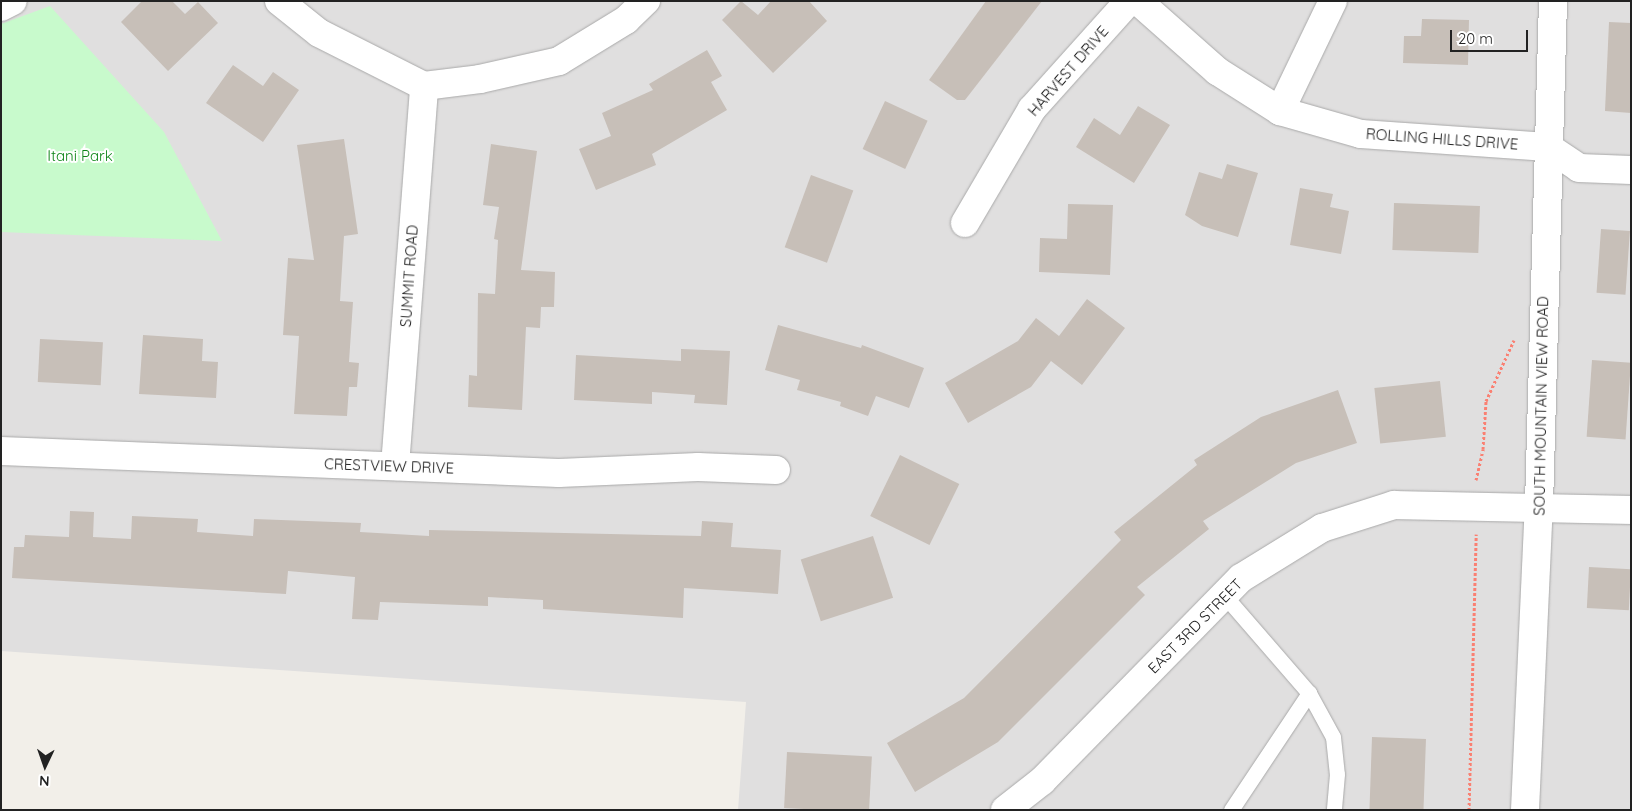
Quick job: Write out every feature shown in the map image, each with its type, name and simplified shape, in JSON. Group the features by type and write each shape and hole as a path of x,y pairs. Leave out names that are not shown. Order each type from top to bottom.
{"street":[{"path":"1,7 13,1"},
{"path":"279,1 319,33 385,70 424,86 480,79 559,61 626,20 646,1"},
{"name":"HARVEST DRIVE","path":"965,223 1032,109 1129,1"},
{"name":"ROLLING HILLS DRIVE","path":"1138,1 1217,70 1280,111 1361,134 1548,147"},
{"path":"1280,111 1333,1"},
{"name":"SOUTH MOUNTAIN VIEW ROAD","path":"1525,810 1539,505 1553,1"},
{"name":"SUMMIT ROAD","path":"395,466 424,86"},
{"path":"1548,147 1579,168 1631,170"},
{"name":"CRESTVIEW DRIVE","path":"1,451 559,473 698,467 776,470"},
{"name":"EAST 3RD STREET","path":"1005,810 1042,781 1241,578 1322,528 1394,505 1539,505 1631,510"}],"lane":[{"path":"1224,595 1309,693 1333,737 1337,774 1334,810"},
{"path":"1231,810 1309,693"}],"path":[{"path":"1469,810 1475,504 1486,401 1514,340"}],"shaded area":[{"path":"1,1 1631,1 1631,810 738,810 746,702 1,651"}],"green space":[{"name":"Itani Park","path":"50,6 164,132 222,241 1,232 1,24"}],"building":[{"path":"142,1 172,1 185,14 198,2 218,23 168,71 121,22"},
{"path":"741,1 758,15 771,1 809,1 827,21 773,73 722,20"},
{"path":"986,1 1042,1 965,100 957,100 929,80"},
{"path":"1422,19 1469,20 1468,65 1403,63 1404,36 1421,36"},
{"path":"1609,22 1631,23 1631,113 1605,111"},
{"path":"707,50 722,76 711,82 727,110 652,154 656,165 596,190 579,149 611,136 602,113 653,90 649,84"},
{"path":"233,65 263,86 273,72 299,90 263,142 206,103"},
{"path":"885,101 928,121 905,169 863,149"},
{"path":"1138,106 1170,125 1134,183 1076,147 1094,118 1120,135"},
{"path":"344,139 358,234 344,236 340,301 353,302 349,362 359,363 357,387 349,387 347,416 294,414 299,336 283,335 288,258 314,260 297,145"},
{"path":"491,144 537,151 521,270 555,272 554,307 541,307 540,328 526,327 522,410 468,407 469,375 477,376 478,293 495,294 498,240 494,239 499,207 483,205"},
{"path":"1227,164 1258,173 1238,237 1202,226 1185,215 1199,172 1222,179"},
{"path":"811,175 853,190 827,263 785,247"},
{"path":"1300,188 1333,194 1330,207 1349,211 1341,254 1290,245"},
{"path":"1394,203 1480,206 1478,253 1392,250"},
{"path":"1068,204 1113,205 1110,275 1039,272 1040,238 1067,239"},
{"path":"1601,229 1630,231 1625,295 1597,293"},
{"path":"1087,299 1125,328 1082,385 1051,361 1031,387 968,423 945,383 1018,341 1036,318 1059,336"},
{"path":"778,325 861,348 862,345 924,368 909,408 876,396 868,416 840,406 841,402 797,390 800,380 765,370"},
{"path":"143,335 203,339 202,361 218,362 216,398 139,394"},
{"path":"40,339 103,342 101,385 38,382"},
{"path":"681,349 730,351 727,405 694,403 695,395 652,392 652,404 574,400 576,355 681,361"},
{"path":"1592,360 1631,363 1626,440 1587,437"},
{"path":"1440,381 1446,437 1380,444 1374,388"},
{"path":"1338,390 1357,443 1296,463 1203,521 1209,529 1137,587 1145,595 998,742 915,792 887,743 964,698 1121,540 1114,532 1197,465 1194,460 1261,417"},
{"path":"900,455 959,484 930,545 870,516"},
{"path":"70,511 94,512 93,537 131,539 132,516 198,519 197,532 253,536 254,519 361,523 360,532 429,536 429,530 701,536 702,521 733,523 731,547 781,550 778,594 684,588 683,618 543,609 543,600 488,597 488,606 380,602 378,620 352,619 355,577 288,571 286,594 12,578 14,547 24,547 25,535 69,537"},
{"path":"873,536 893,598 821,621 801,559"},
{"path":"1589,567 1631,569 1629,610 1587,608"},
{"path":"1372,737 1426,739 1423,810 1369,810"},
{"path":"787,752 872,756 869,810 784,808"}]}
